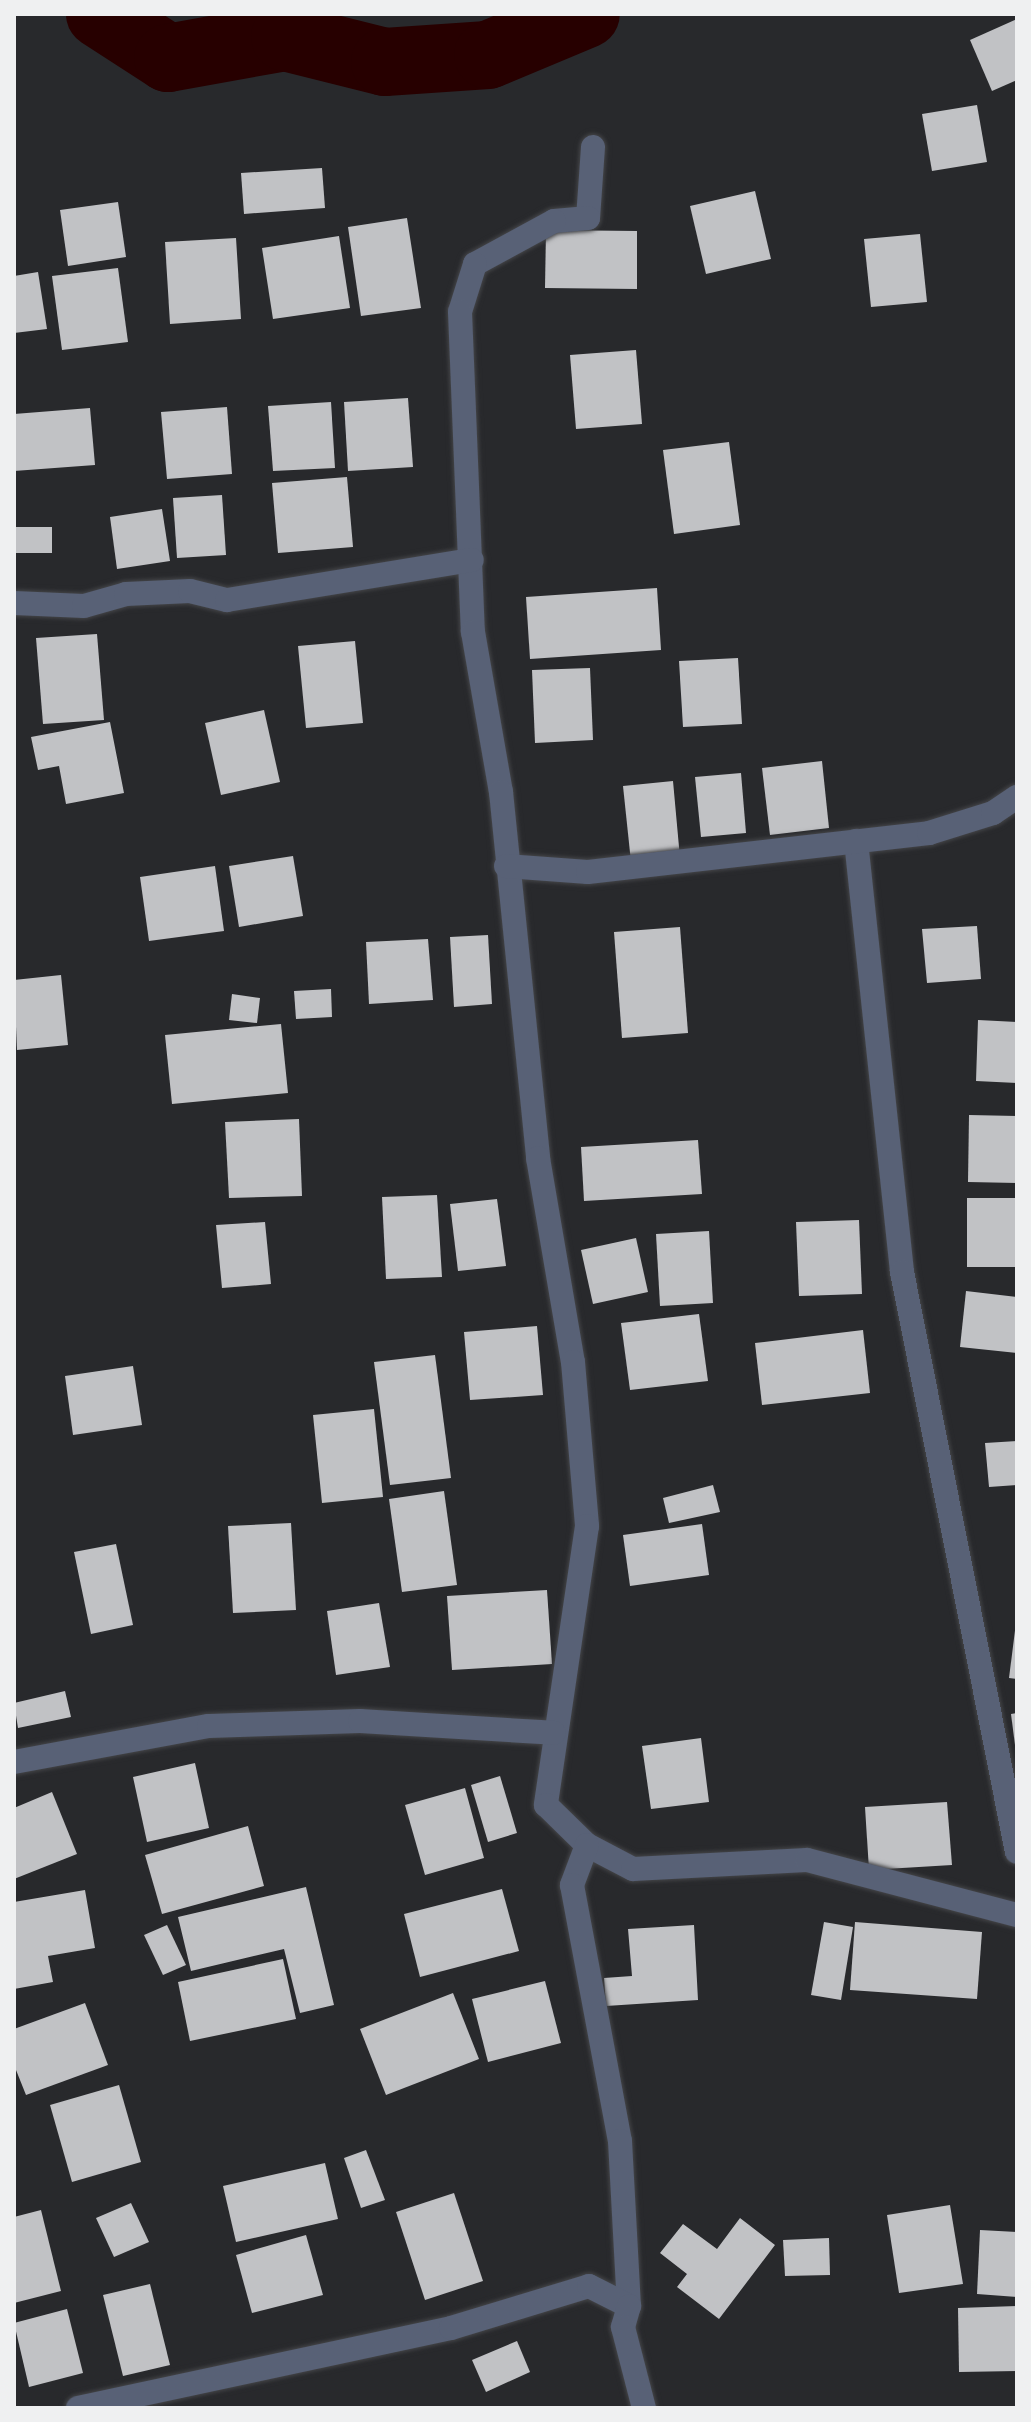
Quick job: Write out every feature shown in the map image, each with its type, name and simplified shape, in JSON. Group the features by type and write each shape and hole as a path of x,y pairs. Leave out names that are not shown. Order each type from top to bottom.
{"street":[{"path":"593,147 588,218 554,221 475,264 460,312 473,632 506,866 538,1158 573,1362 587,1526 554,1733 546,1805 587,1845 633,1869 807,1860 1017,1915"},
{"path":"14,603 84,606 126,594 190,591 227,600 472,560"},
{"path":"506,866 588,872 929,833 993,813 1017,797"},
{"path":"856,841 902,1272 1017,1852"},
{"path":"14,1762 209,1726 360,1721 554,1733"},
{"path":"587,1845 572,1885 620,2141 629,2306 623,2327 644,2408"},
{"path":"78,2408 451,2328 589,2286 629,2306"}],"building":[{"path":"1017,19 1017,80 992,91 970,40"},
{"path":"977,105 987,162 932,171 922,114"},
{"path":"322,168 325,208 244,214 241,173"},
{"path":"755,191 771,259 706,274 690,206"},
{"path":"118,202 126,257 68,266 60,210"},
{"path":"407,218 421,308 361,316 348,227"},
{"path":"546,230 637,231 637,289 545,288"},
{"path":"920,234 927,302 871,307 864,239"},
{"path":"339,236 350,308 273,319 262,248"},
{"path":"236,238 241,319 170,324 165,242"},
{"path":"118,268 128,342 62,350 52,276"},
{"path":"38,272 47,329 14,333 14,276"},
{"path":"636,350 642,424 576,429 570,355"},
{"path":"408,398 413,467 348,471 344,402"},
{"path":"331,402 335,468 273,471 268,406"},
{"path":"227,407 232,474 167,479 161,412"},
{"path":"90,408 95,465 14,471 14,414"},
{"path":"729,442 740,525 674,534 663,450"},
{"path":"347,477 353,547 278,553 272,483"},
{"path":"222,495 226,555 177,558 173,498"},
{"path":"162,509 170,561 117,569 110,517"},
{"path":"14,527 52,527 52,553 14,553"},
{"path":"657,588 661,650 530,659 526,597"},
{"path":"97,634 104,720 43,724 36,638"},
{"path":"355,641 363,723 306,728 298,646"},
{"path":"738,658 742,724 683,727 679,661"},
{"path":"590,668 593,740 535,743 532,670"},
{"path":"264,710 280,782 221,795 205,723"},
{"path":"110,722 124,793 66,804 59,766 38,770 31,737"},
{"path":"822,761 829,828 770,835 762,768"},
{"path":"741,773 746,833 701,837 695,777"},
{"path":"673,781 680,858 631,862 623,786"},
{"path":"293,856 303,916 239,927 229,866"},
{"path":"215,866 224,931 149,941 140,877"},
{"path":"977,926 981,979 927,983 922,929"},
{"path":"680,927 688,1033 622,1038 614,932"},
{"path":"488,935 492,1004 454,1007 450,937"},
{"path":"428,939 433,1000 369,1004 366,942"},
{"path":"61,975 68,1045 17,1050 14,980"},
{"path":"331,989 332,1017 296,1019 294,991"},
{"path":"232,994 260,998 257,1023 229,1020"},
{"path":"978,1020 1017,1022 1017,1083 976,1081"},
{"path":"281,1024 288,1093 172,1104 165,1035"},
{"path":"969,1115 1017,1116 1017,1183 968,1182"},
{"path":"299,1119 302,1196 229,1198 225,1122"},
{"path":"698,1140 702,1194 584,1201 581,1147"},
{"path":"437,1195 442,1277 386,1279 382,1197"},
{"path":"967,1198 1017,1198 1017,1267 967,1267"},
{"path":"497,1199 506,1266 458,1271 450,1204"},
{"path":"859,1220 862,1294 799,1296 796,1222"},
{"path":"265,1222 271,1284 222,1288 216,1225"},
{"path":"709,1231 713,1303 660,1306 656,1234"},
{"path":"636,1238 648,1292 593,1304 581,1250"},
{"path":"966,1291 1017,1297 1017,1353 960,1347"},
{"path":"699,1314 708,1381 630,1390 621,1323"},
{"path":"537,1326 543,1395 470,1400 464,1332"},
{"path":"863,1330 870,1393 762,1405 755,1343"},
{"path":"435,1355 451,1478 390,1485 374,1362"},
{"path":"133,1366 142,1425 73,1435 65,1376"},
{"path":"374,1409 383,1497 322,1503 313,1415"},
{"path":"1017,1441 1017,1485 989,1487 985,1443"},
{"path":"713,1485 720,1512 669,1523 663,1498"},
{"path":"444,1491 457,1585 402,1592 389,1499"},
{"path":"291,1523 296,1610 233,1613 228,1526"},
{"path":"702,1524 709,1575 630,1586 623,1535"},
{"path":"116,1544 133,1625 91,1634 74,1552"},
{"path":"547,1590 552,1664 452,1670 447,1596"},
{"path":"379,1603 390,1667 336,1675 327,1611"},
{"path":"1017,1615 1017,1679 1009,1678"},
{"path":"65,1691 71,1717 18,1728 14,1703"},
{"path":"1017,1713 1017,1745 1015,1745 1011,1714"},
{"path":"701,1738 709,1802 651,1809 642,1746"},
{"path":"195,1763 209,1828 147,1842 133,1777"},
{"path":"500,1776 517,1833 488,1842 471,1785"},
{"path":"465,1788 484,1858 425,1875 405,1805"},
{"path":"52,1792 77,1854 14,1879 14,1808"},
{"path":"947,1802 952,1865 869,1870 865,1807"},
{"path":"248,1826 264,1886 162,1914 145,1855"},
{"path":"306,1887 334,2005 300,2013 284,1949 191,1971 178,1917"},
{"path":"502,1889 519,1951 420,1977 404,1914"},
{"path":"85,1890 95,1948 48,1956 53,1982 14,1989 14,1902"},
{"path":"824,1922 853,1927 841,2000 811,1995"},
{"path":"855,1922 982,1932 977,1999 850,1990"},
{"path":"167,1925 186,1965 163,1975 144,1935"},
{"path":"694,1925 698,2000 606,2006 604,1978 632,1976 628,1929"},
{"path":"283,1959 296,2019 190,2041 178,1982"},
{"path":"545,1981 561,2043 488,2062 472,1999"},
{"path":"453,1993 479,2059 386,2095 360,2029"},
{"path":"85,2003 108,2065 26,2095 14,2065 14,2029"},
{"path":"119,2085 141,2162 72,2182 50,2105"},
{"path":"366,2150 385,2200 361,2208 344,2158"},
{"path":"325,2163 338,2219 236,2242 223,2186"},
{"path":"454,2193 483,2281 425,2300 396,2212"},
{"path":"131,2203 149,2242 114,2257 96,2218"},
{"path":"950,2205 963,2284 899,2293 887,2215"},
{"path":"41,2210 61,2291 14,2303 14,2217"},
{"path":"740,2218 775,2245 719,2319 677,2287 687,2274 660,2253 683,2224 717,2249"},
{"path":"980,2230 1017,2232 1017,2297 977,2294"},
{"path":"306,2235 323,2295 252,2313 236,2255"},
{"path":"829,2238 830,2275 785,2276 783,2240"},
{"path":"150,2284 170,2365 123,2376 103,2295"},
{"path":"1017,2306 1017,2371 959,2372 958,2308"},
{"path":"67,2309 83,2373 29,2387 14,2323"},
{"path":"517,2341 530,2372 486,2392 472,2360"}],"waterway":[{"path":"100,14 168,58 285,37 385,62 488,55 586,14"}]}
